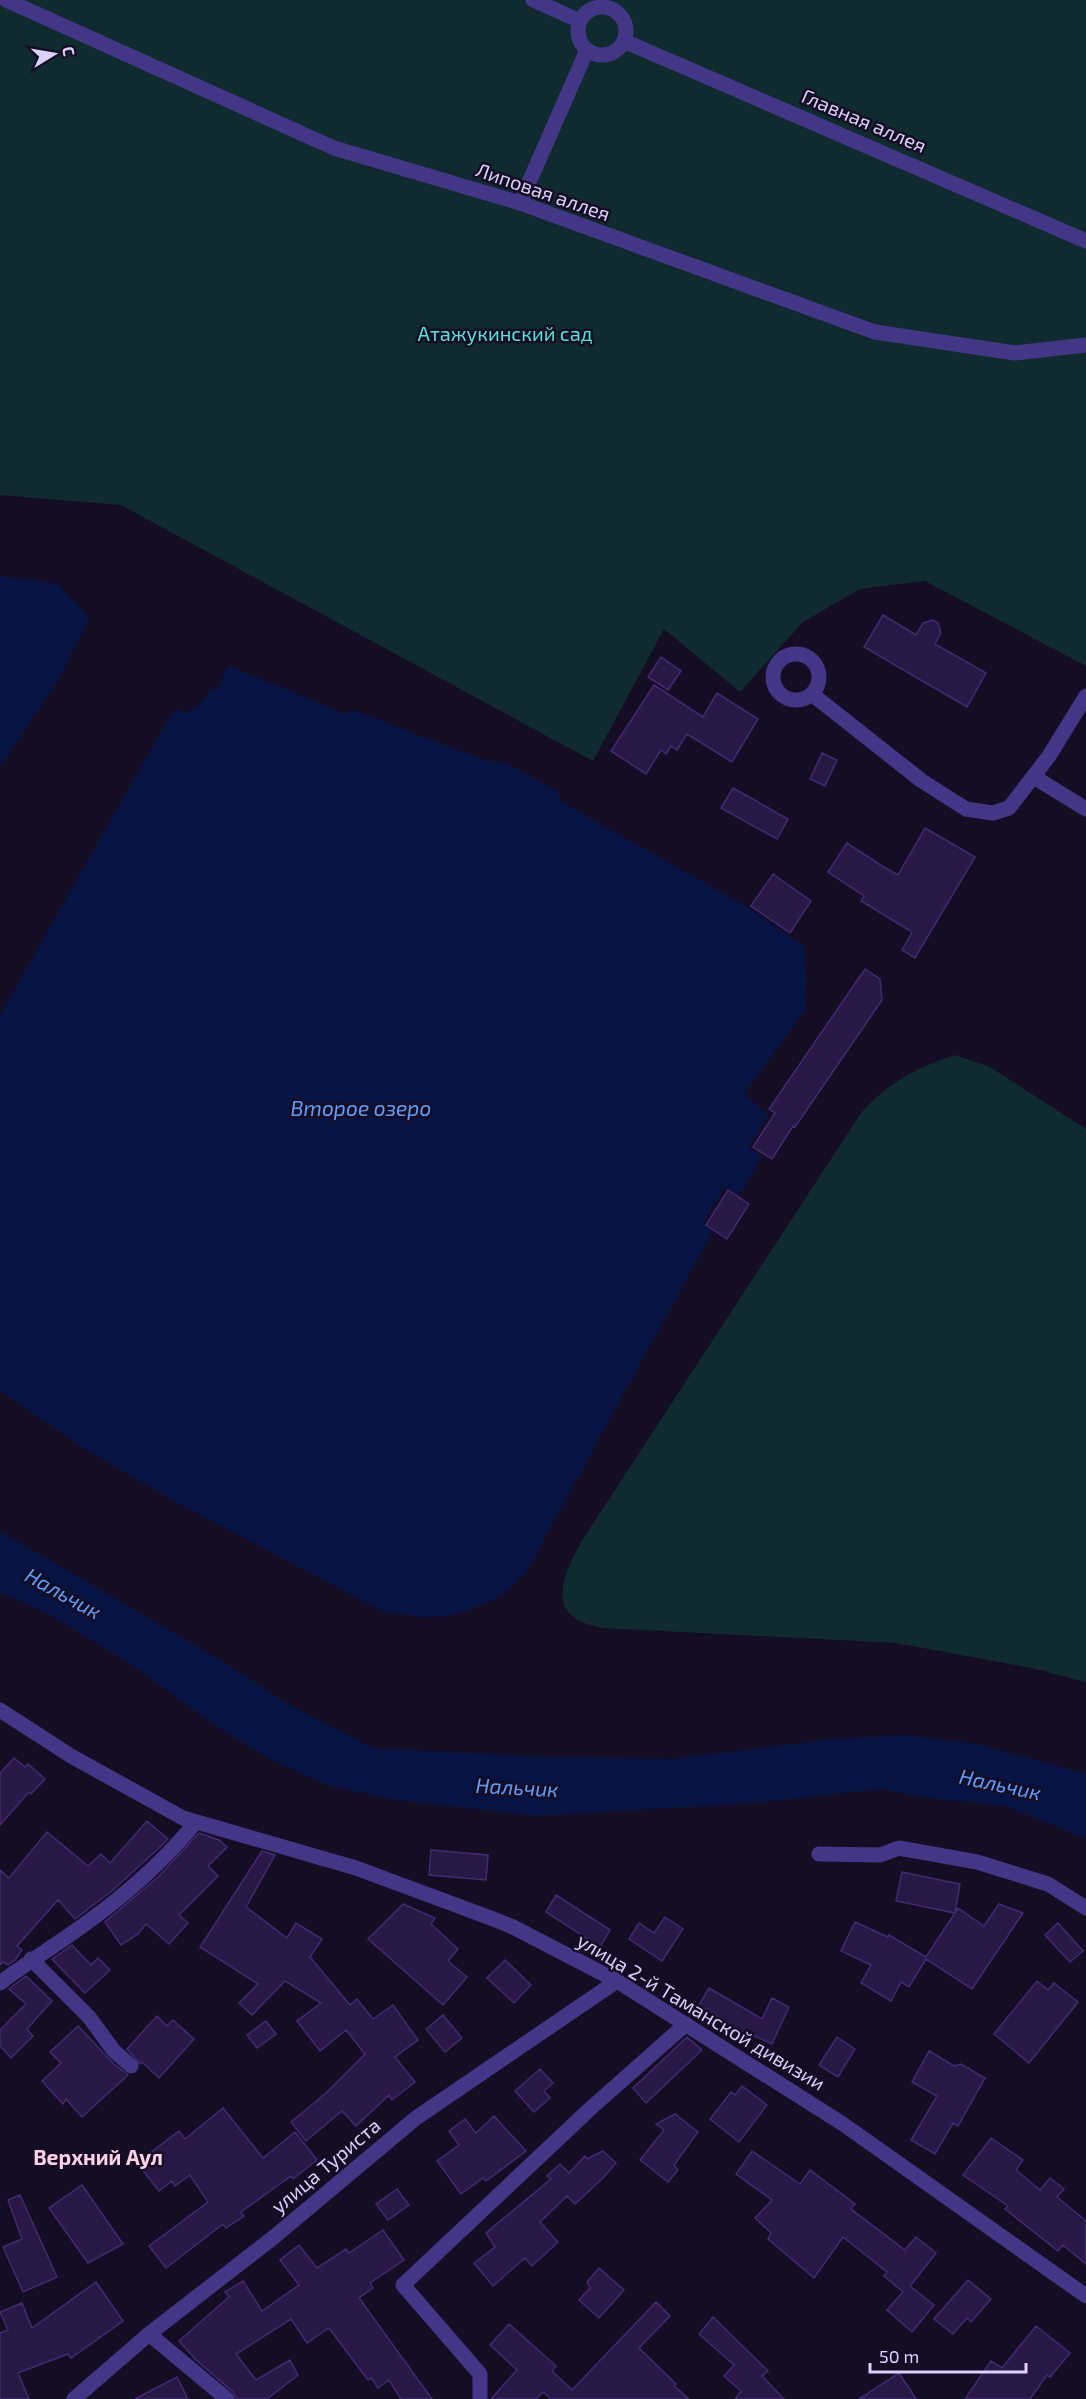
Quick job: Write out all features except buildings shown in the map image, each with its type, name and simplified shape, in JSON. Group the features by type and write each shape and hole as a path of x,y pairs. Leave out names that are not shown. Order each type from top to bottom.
{"street":[{"name":"Липовая аллея","path":"6,0 333,148 520,204 875,332 1015,353 1086,345"},
{"path":"533,0 580,21"},
{"path":"598,7 612,9 623,19 626,26 624,41 615,52 608,55 587,51 578,37 580,21 584,14 598,7"},
{"name":"Главная аллея","path":"624,41 1086,241"},
{"path":"520,204 587,51"},
{"path":"813,695 922,781 966,809 993,813 1010,808 1034,777 1086,696"},
{"path":"1034,777 1086,809"},
{"name":"улица 2-й Таманской дивизии","path":"0,1710 71,1756 183,1818 356,1868 504,1923 617,1981 843,2124 1086,2296"},
{"path":"0,1983 104,1910 150,1870 196,1822"},
{"path":"819,1854 880,1855 899,1848 977,1862 1048,1884 1086,1908"},
{"path":"32,1959 89,2017 114,2051 131,2067"},
{"name":"улица Туриста","path":"74,2399 150,2334 274,2237 416,2118 617,1981"},
{"path":"480,2399 480,2374 403,2285 591,2108 687,2024"},
{"path":"150,2334 227,2399"}],"green space":[{"name":"Атажукинский сад","path":"0,0 1086,0 1086,666 925,581 860,589 803,622 740,692 664,629 593,761 121,505 0,495"},
{"path":"955,1055 990,1067 1086,1129 1086,1682 1032,1668 896,1643 604,1628 585,1623 572,1616 565,1606 562,1595 568,1568 583,1539 861,1113 871,1102 904,1077"}],"water":[{"path":"0,576 58,584 90,618 59,679 0,766"},
{"name":"Второе озеро","path":"228,665 347,715 351,709 455,749 487,760 508,764 561,793 558,800 749,908 804,946 807,983 805,984 806,1009 744,1094 769,1115 748,1147 762,1157 739,1195 725,1187 702,1224 713,1231 526,1572 511,1588 493,1600 463,1612 426,1617 384,1612 178,1503 88,1451 0,1391 0,1015 171,714 178,709 187,713 206,698 210,688 217,691"},
{"name":"Нальчик","path":"0,1531 227,1664 288,1704 373,1748 544,1757 673,1759 834,1739 903,1735 982,1745 1086,1774 1086,1838 1005,1806 937,1799 881,1789 753,1803 538,1816 396,1800 328,1785 270,1759 219,1728 131,1664 43,1611 0,1593"}],"district":[{"name":"Верхний Аул","path":"98,2158"}]}
